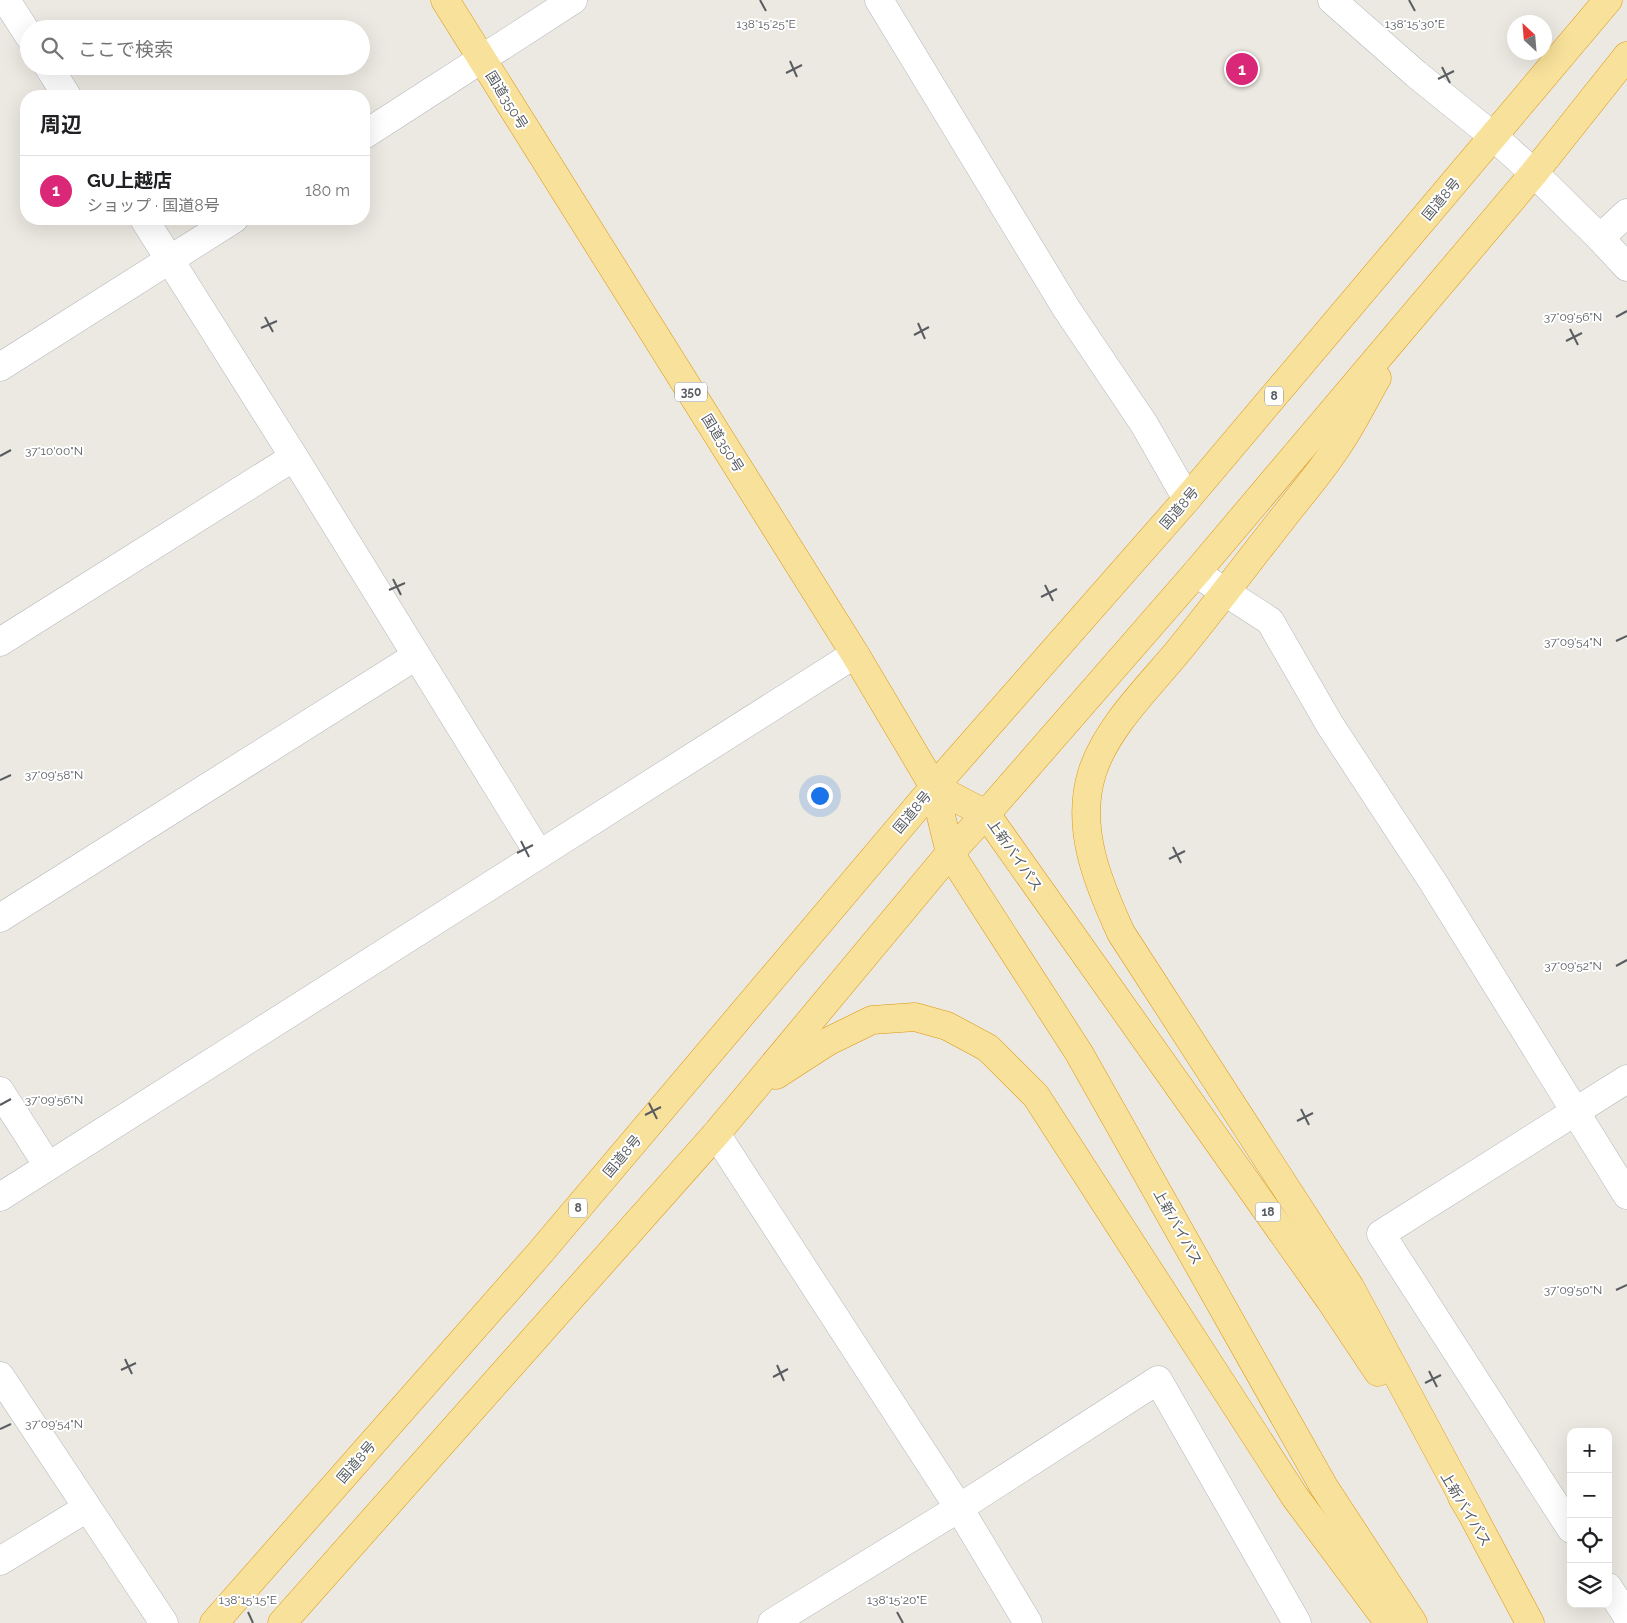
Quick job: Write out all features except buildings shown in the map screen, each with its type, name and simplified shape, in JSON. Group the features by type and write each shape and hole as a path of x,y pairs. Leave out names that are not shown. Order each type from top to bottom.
{"highway":[{"name":"国道350号","path":"445,0 855,654 934,787"},
{"name":"国道8号","path":"214,1623 539,1254 934,787 1187,500 1608,0"},
{"path":"282,1623 716,1134 950,853 1196,572 1534,173 1627,56"},
{"path":"1411,318 1336,449 1156,679 1133,704 1102,751 1092,772 1088,790 1086,827 1091,854 1102,892 1121,933 1350,1287 1471,1512"},
{"name":"上新バイパス","path":"934,787 986,814 1330,1300 1471,1512 1530,1623"},
{"name":"上新バイパス","path":"934,787 950,853 1080,1053 1324,1487 1413,1623"},
{"path":"752,1092 827,1042 872,1020 915,1017 947,1026 988,1048 1036,1096 1295,1497 1389,1623"}],"street":[{"path":"6,0 20,22"},
{"path":"370,130 573,0"},
{"path":"880,0 1066,308 1144,424 1187,500"},
{"path":"1332,0 1416,74 1494,137 1534,173 1627,267"},
{"path":"54,75 63,90"},
{"path":"1600,238 1627,213"},
{"path":"148,225 294,457 539,854"},
{"path":"0,367 225,225"},
{"path":"0,642 294,457"},
{"path":"1196,572 1270,621 1330,725 1433,882 1627,1195"},
{"path":"0,1197 855,654"},
{"path":"0,918 416,656"},
{"path":"1567,1523 1380,1234 1627,1079"},
{"path":"0,1091 48,1166"},
{"path":"716,1134 959,1508 1028,1623"},
{"path":"772,1623 959,1508 1158,1380 1296,1623"},
{"path":"1,1381 164,1623"},
{"path":"0,1561 87,1508"},
{"path":"1612,1593 1627,1616"}],"place":[{"name":"GU上越店","path":"1242,69"}]}
